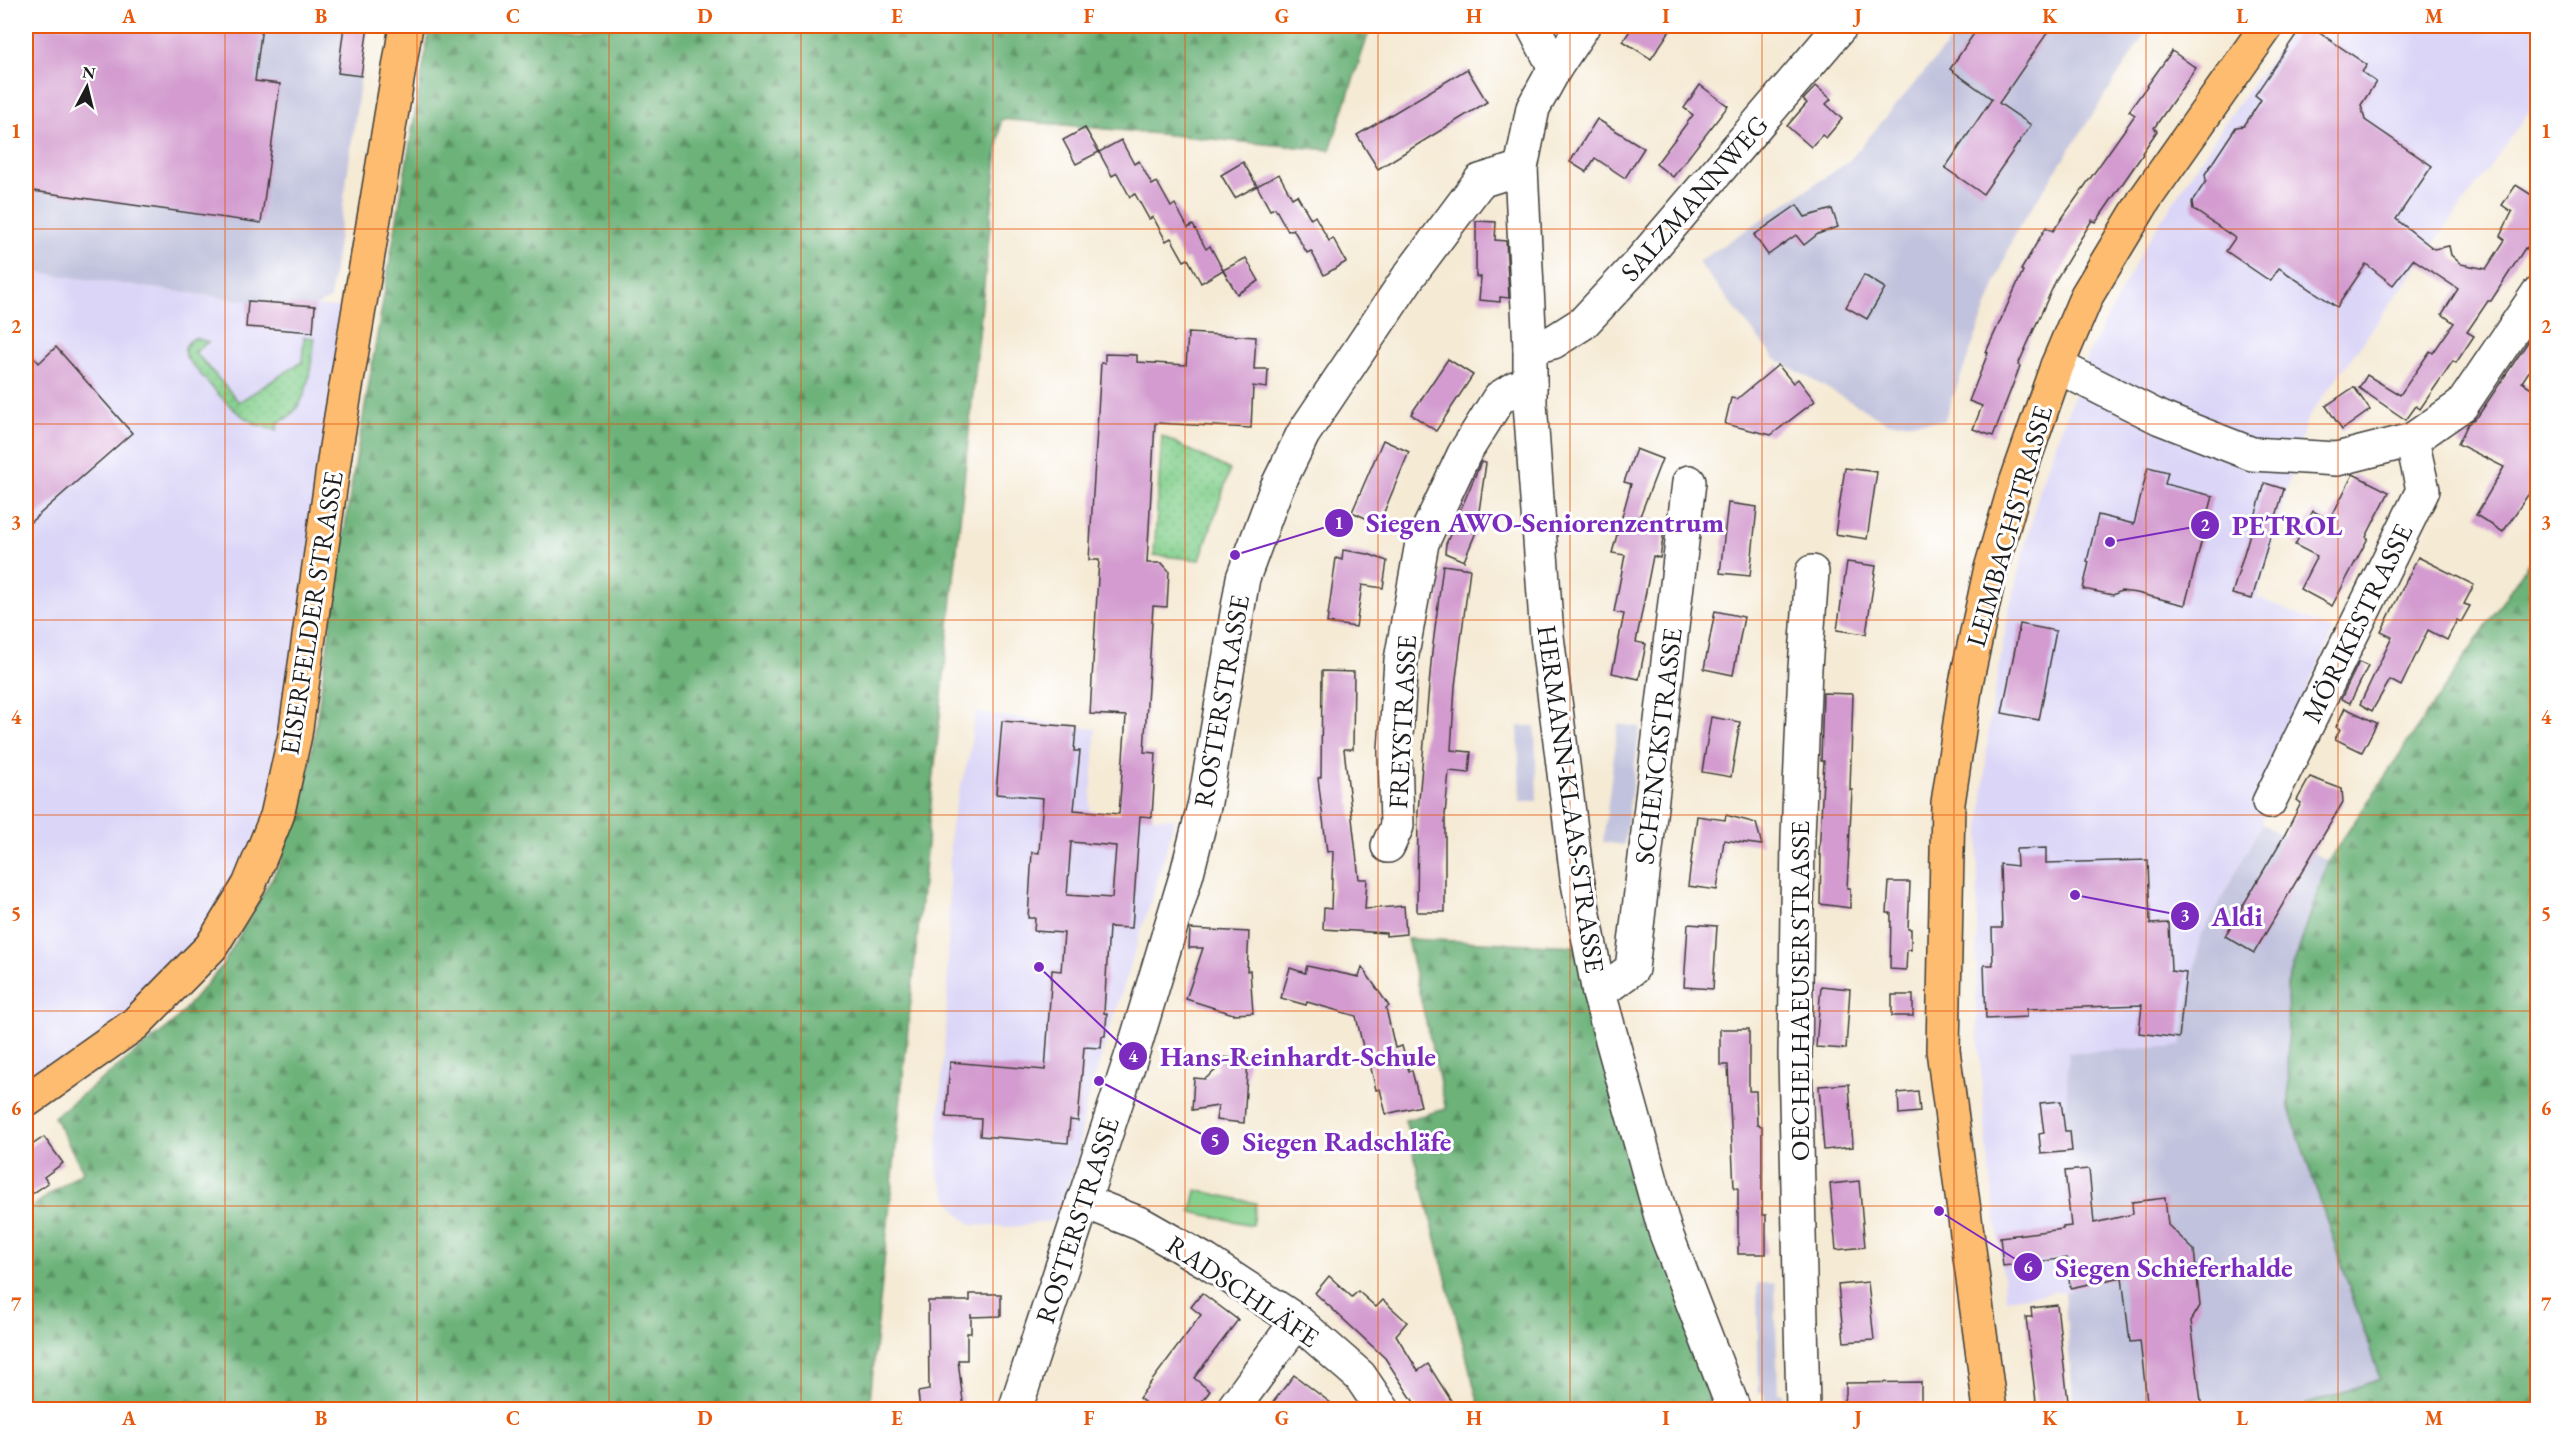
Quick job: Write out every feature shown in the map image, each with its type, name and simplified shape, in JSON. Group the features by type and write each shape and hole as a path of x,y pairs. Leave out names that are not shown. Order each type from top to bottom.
{"main road":[{"name":"EISERFELDER STRASSE","path":"26,1101 135,1024 211,947 249,885 277,816 295,735 336,447 406,26"},
{"name":"LEIMBACHSTRASSE","path":"1990,1410 1943,1050 1948,802 1966,683 1990,572 2016,483 2057,366 2087,295 2139,209 2267,26"}],"street":[{"path":"1533,26 1555,68"},
{"path":"1521,168 1533,108 1582,26"},
{"name":"SALZMANNWEG","path":"1530,348 1553,342 1583,323 1655,244 1841,26"},
{"name":"HERMANN-KLAAS-STRASSE","path":"1521,168 1530,384 1547,636 1577,878 1599,993 1665,1231 1734,1410"},
{"name":"ROSTERSTRASSE","path":"1015,1410 1136,1042 1187,873 1204,802 1243,578 1276,489 1303,434 1409,276 1480,181 1521,168"},
{"path":"2057,366 2160,418 2252,454 2337,459 2412,440 2462,405 2538,293"},
{"name":"FREYSTRASSE","path":"1388,846 1397,826 1395,751 1401,660 1422,543 1464,454 1499,398 1515,388 1530,384"},
{"name":"MÖRIKESTRASSE","path":"2269,802 2423,490 2412,440"},
{"name":"SCHENCKSTRASSE","path":"1599,993 1632,969 1689,482"},
{"name":"OECHELHAEUSERSTRASSE","path":"1803,1410 1794,1056 1798,825 1812,572"},
{"name":"RADSCHLÄFE","path":"1083,1201 1141,1224 1206,1261 1297,1321 1360,1376 1383,1410"},
{"path":"1232,1410 1297,1321"}],"shaded area":[{"path":"26,26 368,26 330,299 315,306 248,301 26,271"},
{"path":"1963,26 2139,26 2147,31 2014,235 1944,421 1888,423 1774,358 1698,262 1848,162"},
{"path":"2294,26 2537,26 2537,102 2307,419 2257,597 2334,631 2267,774 2262,824 2200,938 2181,1046 2066,1171 2089,1169 2102,1282 2064,1291 2006,1299 1987,1149 1976,1008 1978,855 1989,724 2010,605 2041,484 2090,351 2144,247 2224,124"},
{"path":"26,271 248,301 359,309 295,735 211,947 26,1101"},
{"path":"975,712 1096,729 1090,812 1175,819 1086,1105 1078,1155 1056,1220 1013,1227 972,1225 959,1214 947,1196 938,1175 937,1154 947,1005 950,833 969,756"},
{"path":"1618,724 1640,727 1624,845 1603,842"},
{"path":"1518,726 1535,726 1537,801 1520,801"},
{"path":"2262,824 2328,861 2287,985 2289,1108 2380,1379 2305,1405 2306,1409 2074,1409 2064,1291 2102,1281 2089,1169 2065,1171 2068,1053 2181,1046 2200,938"},
{"path":"1757,1283 1775,1283 1778,1393 1783,1393 1783,1409 1764,1409 1764,1394 1759,1393"}],"green space":[{"path":"430,26 1371,26 1330,150 1001,119 869,1409 26,1409 26,1211 83,1171 54,1117 173,1023 222,966 280,864 310,764 350,494"},
{"path":"304,337 315,338 306,387 296,409 277,423 277,430 251,421 227,403 188,360 185,353 187,344 195,338 208,342 195,352 239,402 302,362"},
{"path":"1162,436 1230,470 1200,560 1154,555"},
{"path":"2537,550 2537,1409 2306,1409 2305,1405 2380,1379 2289,1108 2287,985 2328,861"},
{"path":"1407,939 1577,946 1717,1408 1480,1409 1405,1120 1446,1109"},
{"path":"1196,1190 1256,1203 1252,1225 1191,1212"}],"building":[{"path":"26,26 262,26 255,81 280,84 261,223 26,190"},
{"path":"344,26 368,26 361,76 338,73"},
{"path":"1633,26 1673,26 1651,59 1623,41"},
{"path":"1979,26 2052,26 1999,103 2031,125 1983,194 1945,168 1992,99 1950,69"},
{"path":"2302,26 2309,26 2367,65 2362,72 2376,82 2361,105 2365,120 2432,166 2396,219 2434,249 2449,246 2451,255 2461,264 2486,269 2505,240 2500,236 2512,212 2502,205 2516,185 2538,199 2538,233 2525,248 2491,301 2488,301 2467,332 2474,336 2456,363 2453,361 2420,409 2416,406 2406,420 2359,388 2367,375 2400,395 2430,351 2433,353 2454,323 2442,314 2458,289 2413,259 2393,285 2366,264 2337,307 2279,268 2270,281 2226,251 2235,238 2193,209 2192,202 2206,181 2205,174 2236,127 2244,126 2261,100 2255,95"},
{"path":"2172,51 2196,68 2154,128 2157,131 2143,154 2096,222 2092,220 2057,278 2018,365 2020,366 1993,436 1973,429 1982,406 1969,401 1988,353 1986,352 2023,271 2021,270 2046,227 2053,231 2135,115 2129,111"},
{"path":"1467,69 1487,102 1378,169 1357,135"},
{"path":"1700,85 1728,106 1673,177 1656,164 1693,115 1684,108"},
{"path":"1816,86 1831,99 1826,104 1842,119 1826,138 1822,135 1811,147 1787,126 1807,103 1803,100"},
{"path":"1597,119 1644,148 1625,178 1595,158 1586,172 1570,162"},
{"path":"1085,128 1099,152 1076,164 1063,140"},
{"path":"1121,140 1134,164 1139,161 1152,185 1157,182 1171,207 1175,204 1188,228 1193,225 1206,249 1210,246 1223,270 1201,283 1188,259 1184,261 1171,238 1166,241 1153,217 1149,219 1135,194 1130,197 1117,173 1112,176 1099,152"},
{"path":"1243,162 1257,186 1235,198 1221,175"},
{"path":"1279,174 1292,198 1297,195 1311,219 1315,216 1329,241 1333,238 1346,262 1324,275 1311,251 1307,253 1293,229 1288,231 1275,208 1270,210 1257,186"},
{"path":"1797,205 1805,217 1832,209 1838,227 1818,234 1804,245 1796,235 1768,255 1754,235"},
{"path":"1476,221 1496,222 1495,240 1506,241 1509,298 1500,297 1500,302 1479,300 1481,277 1476,277"},
{"path":"1246,258 1259,281 1237,294 1223,270"},
{"path":"1864,275 1885,288 1867,319 1846,307"},
{"path":"248,301 315,306 313,332 246,327"},
{"path":"2538,327 2538,358 2522,382 2538,392 2538,480 2503,532 2476,515 2504,467 2458,444 2468,424 2478,416"},
{"path":"1188,333 1256,337 1254,369 1268,369 1267,388 1253,386 1251,428 1155,423 1147,563 1162,563 1169,571 1167,607 1153,606 1144,752 1156,753 1152,817 1140,816 1132,928 1109,927 1104,1013 1107,1014 1105,1036 1102,1036 1101,1048 1084,1047 1078,1121 1070,1120 1068,1143 980,1136 981,1119 946,1117 950,1062 1045,1070 1052,970 1061,971 1064,933 1034,931 1035,918 1028,918 1032,852 1039,853 1043,798 996,794 1002,721 1076,727 1074,751 1080,751 1074,810 1119,814 1126,716 1090,714 1099,560 1089,560 1101,363 1105,363 1105,354 1137,355 1137,362 1186,365","holes":["1071,842 1116,846 1112,898 1067,895"]},
{"path":"56,347 132,433 26,526 26,348 39,363"},
{"path":"1448,359 1473,375 1436,431 1411,414"},
{"path":"1778,365 1793,383 1798,379 1815,401 1771,435 1725,424 1731,398 1737,399"},
{"path":"2354,387 2370,410 2342,430 2326,406"},
{"path":"1383,440 1409,452 1379,524 1352,512"},
{"path":"1636,449 1662,459 1640,516 1665,524 1660,558 1653,556 1636,642 1646,644 1639,679 1612,673 1624,614 1614,612 1625,555 1612,553 1631,484 1624,482"},
{"path":"1481,462 1486,463 1476,532 1464,561 1445,553 1446,544"},
{"path":"2148,467 2168,472 2165,484 2213,496 2185,605 2137,593 2121,591 2113,595 2083,589 2098,515 2134,524"},
{"path":"1845,468 1877,472 1867,539 1835,534"},
{"path":"2353,474 2389,492 2332,606 2300,589 2317,556 2295,545 2313,511 2330,520"},
{"path":"2265,483 2284,489 2252,599 2232,594"},
{"path":"1728,503 1757,507 1750,576 1720,573"},
{"path":"1343,550 1368,554 1387,561 1383,588 1362,585 1356,627 1327,623 1336,558 1342,560"},
{"path":"2418,557 2474,585 2464,604 2470,606 2461,622 2457,620 2447,640 2428,630 2401,686 2390,680 2372,711 2360,704 2392,637 2381,632"},
{"path":"1847,562 1876,566 1866,634 1837,630"},
{"path":"1443,565 1470,569 1455,686 1451,750 1471,752 1469,773 1449,771 1445,815 1445,912 1417,912 1418,811 1432,652"},
{"path":"1715,611 1744,617 1733,675 1704,669"},
{"path":"2020,624 2056,631 2039,720 2002,713"},
{"path":"2359,662 2368,666 2350,703 2341,699"},
{"path":"1322,671 1354,672 1353,749 1344,749 1359,879 1367,879 1365,909 1404,906 1406,934 1386,936 1386,933 1323,929 1324,908 1331,909 1333,851 1327,852 1318,778 1321,777"},
{"path":"1823,693 1853,694 1850,790 1852,790 1847,888 1850,888 1850,908 1820,904 1821,855 1819,855 1824,761 1821,761"},
{"path":"2345,708 2377,723 2362,752 2335,739 2340,729 2336,727"},
{"path":"1711,717 1740,722 1731,777 1702,772"},
{"path":"2310,777 2342,789 2343,802 2254,953 2225,936 2284,836 2301,803 2297,800"},
{"path":"1726,815 1756,823 1762,845 1724,840 1717,890 1688,886 1697,816 1725,820"},
{"path":"2046,848 2046,863 2148,860 2150,924 2169,923 2171,971 2186,973 2179,1038 2139,1033 2142,1005 2027,1009 2027,1017 1986,1019 1984,965 1993,965 1992,928 2002,928 2000,864 2017,866 2016,849"},
{"path":"1889,882 1910,882 1908,929 1911,929 1911,950 1907,950 1906,970 1890,969 1891,913 1887,913"},
{"path":"1688,924 1717,926 1713,989 1684,987"},
{"path":"1190,929 1249,932 1247,971 1250,970 1253,1013 1233,1014 1186,999 1203,948 1189,948"},
{"path":"1307,966 1359,977 1362,967 1389,1006 1386,1008 1395,1048 1402,1046 1409,1071 1412,1071 1421,1106 1386,1114 1380,1089 1376,1090 1370,1064 1367,1065 1356,1016 1307,1002 1306,1005 1281,998 1290,968 1305,973"},
{"path":"1821,986 1850,989 1846,1049 1816,1047"},
{"path":"1892,995 1913,995 1913,1016 1892,1016"},
{"path":"1720,1029 1749,1029 1749,1091 1756,1091 1757,1125 1762,1126 1762,1215 1766,1215 1766,1254 1738,1254 1738,1188 1734,1188 1728,1065 1720,1065"},
{"path":"1218,1057 1248,1059 1244,1123 1216,1120 1218,1106 1192,1110 1194,1078 1205,1079 1217,1069"},
{"path":"1849,1084 1853,1147 1824,1150 1819,1086"},
{"path":"1918,1091 1920,1112 1899,1114 1898,1093"},
{"path":"2061,1101 2065,1131 2070,1131 2072,1151 2041,1154 2039,1134 2044,1133 2040,1103"},
{"path":"44,1137 63,1163 44,1177 48,1183 26,1198 26,1149"},
{"path":"2089,1169 2094,1223 2133,1214 2132,1202 2165,1198 2168,1225 2194,1250 2200,1306 2191,1321 2202,1410 2148,1410 2140,1341 2130,1342 2122,1277 2070,1288 2067,1258 2003,1266 2000,1237 2071,1226 2065,1171"},
{"path":"1859,1181 1865,1247 1836,1250 1830,1184"},
{"path":"1329,1276 1352,1297 1358,1291 1376,1307 1383,1300 1407,1322 1396,1335 1418,1371 1428,1364 1452,1402 1441,1410 1419,1410 1385,1358 1315,1293"},
{"path":"1868,1282 1874,1340 1844,1342 1838,1285"},
{"path":"1202,1293 1238,1320 1194,1378 1210,1391 1195,1410 1154,1410 1139,1398 1201,1315 1191,1307"},
{"path":"970,1294 1001,1294 1001,1316 971,1317 971,1333 967,1333 967,1360 958,1360 964,1410 920,1410 918,1392 929,1390 928,1301 970,1301"},
{"path":"2057,1305 2069,1410 2037,1410 2026,1317 2032,1317 2031,1308"},
{"path":"1294,1375 1340,1410 1267,1410"},
{"path":"1921,1382 1921,1410 1840,1410 1846,1394 1846,1383"}],"place":[{"name":"PETROL","path":"2110,542"},
{"name":"Siegen AWO-Seniorenzentrum","path":"1235,555"},
{"name":"Aldi","path":"2075,895"},
{"name":"Hans-Reinhardt-Schule","path":"1039,967"},
{"name":"Siegen Radschläfe","path":"1099,1081"},
{"name":"Siegen Schieferhalde","path":"1939,1211"}]}
